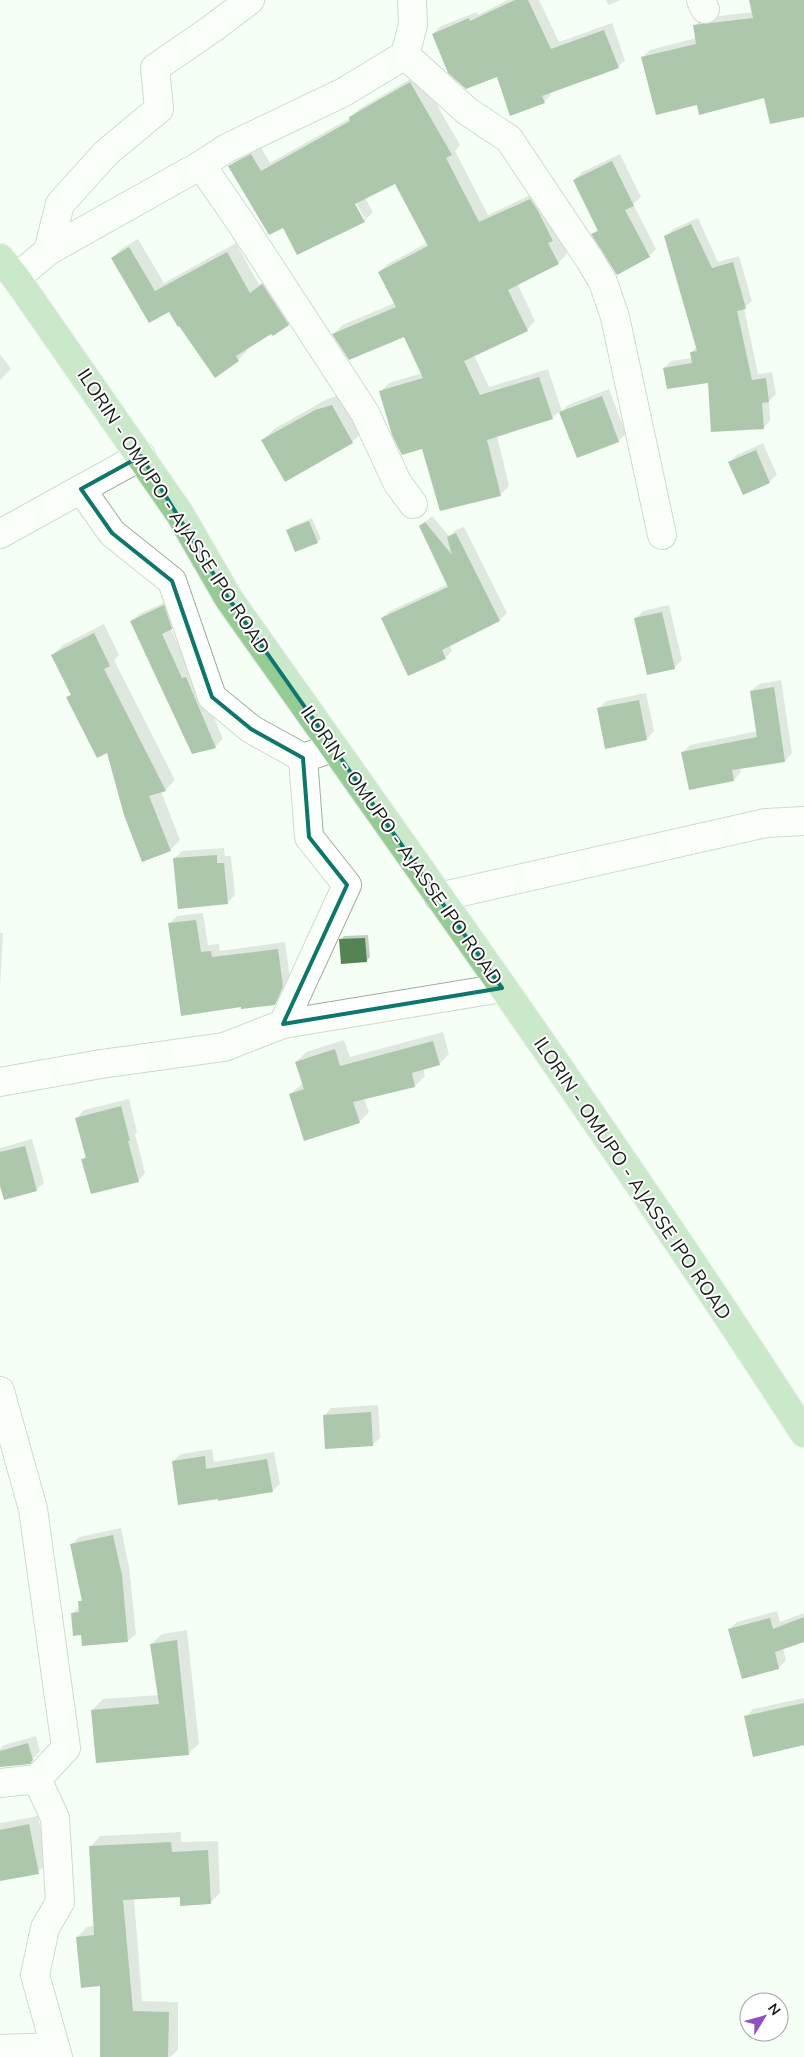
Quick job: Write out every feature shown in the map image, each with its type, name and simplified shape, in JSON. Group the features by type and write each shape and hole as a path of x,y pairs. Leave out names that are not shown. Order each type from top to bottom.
{"highway":[{"name":"ILORIN - OMUPO - AJASSE IPO ROAD","path":"8,268 180,514 229,599 681,1246 804,1433"}],"street":[{"path":"48,252 60,204 106,153 159,109 155,68 250,0"},
{"path":"8,268 48,252 201,165 227,148 342,93 405,56 413,25 412,0"},
{"path":"405,56 467,111 509,138 603,282 615,317 662,535"},
{"path":"201,165 242,223 365,413 397,482 413,504"},
{"path":"0,534 141,456"},
{"path":"81,489 112,532 172,581 212,698 251,729 303,758 334,748"},
{"path":"283,1024 347,885 309,837 303,758"},
{"path":"439,897 766,823 804,821"},
{"path":"0,1082 101,1064 224,1047 283,1024 502,988"},
{"path":"0,1391 33,1509 66,1748 37,1778 0,1784"},
{"path":"0,2049 56,2052 36,1975 45,1928 60,1902 55,1818 37,1778"}],"highlighted area":[{"path":"141,456 229,599 502,988 283,1024 347,885 309,837 303,758 251,729 212,697 172,581 112,533 81,489"}],"building":[{"path":"515,0 528,0 551,49 604,30 619,68 542,96 545,103 510,116 497,77 466,89 448,73 432,34 469,18 470,21"},
{"path":"749,0 804,0 804,117 770,124 764,98 699,115 697,105 656,115 641,57 696,44 693,25 753,18"},
{"path":"410,82 452,155 446,158 479,222 530,199 553,241 548,243 559,264 508,290 528,331 464,361 480,395 539,377 553,419 487,440 501,496 440,511 422,449 402,455 392,435 379,391 423,378 404,337 349,360 332,334 396,307 378,272 428,246 395,184 355,204 365,222 297,255 283,228 269,235 228,166 251,154 261,171 350,121 349,117"},
{"path":"612,161 634,206 625,210 650,257 617,275 591,234 598,231 573,180"},
{"path":"691,224 712,268 733,262 746,309 737,311 752,380 766,378 769,402 762,403 764,429 711,432 708,383 667,389 663,368 692,363 690,352 697,351 664,236"},
{"path":"129,247 155,291 227,252 250,293 262,284 289,325 236,356 239,361 215,378 169,312 149,323 111,258"},
{"path":"602,396 619,442 577,458 559,412"},
{"path":"332,405 353,443 285,482 261,440 315,410"},
{"path":"756,450 770,483 743,495 728,462"},
{"path":"309,521 318,543 295,552 286,530"},
{"path":"425,522 452,555 447,537 456,533 500,621 442,650 446,659 408,676 381,618 448,587 419,526"},
{"path":"164,605 172,629 162,634 182,678 186,677 216,748 192,754 130,621"},
{"path":"662,612 675,669 647,675 634,618"},
{"path":"94,633 110,666 104,669 166,791 149,796 171,851 142,862 124,815 107,753 97,758 66,697 71,695 51,655"},
{"path":"774,687 785,762 732,770 734,781 689,790 681,752 757,737 750,691"},
{"path":"639,700 647,740 605,749 597,708"},
{"path":"217,855 217,863 224,863 228,904 178,909 173,858"},
{"path":"196,920 201,952 211,951 212,957 278,949 283,986 275,1005 241,1009 241,1007 181,1016 168,923"},
{"path":"365,938 367,962 341,964 339,939"},
{"path":"433,1041 440,1065 412,1073 415,1087 353,1102 360,1123 304,1141 289,1094 304,1089 295,1062 335,1049 340,1066"},
{"path":"121,1106 139,1182 91,1194 81,1159 86,1158 75,1118"},
{"path":"25,1146 37,1191 4,1200 0,1186 0,1152"},
{"path":"371,1412 373,1446 325,1449 323,1415"},
{"path":"205,1456 206,1469 267,1459 273,1492 178,1505 172,1461"},
{"path":"113,1535 122,1575 128,1642 82,1646 81,1635 73,1636 71,1613 79,1612 78,1601 82,1601 70,1544"},
{"path":"804,1617 804,1642 775,1652 779,1669 742,1679 728,1629 770,1618 773,1629"},
{"path":"177,1640 189,1755 96,1763 91,1710 159,1704 150,1644"},
{"path":"804,1703 804,1745 753,1757 744,1716"},
{"path":"28,1743 33,1760 30,1764 0,1767 0,1751"},
{"path":"29,1824 39,1874 0,1881 0,1830"},
{"path":"171,1842 172,1852 208,1850 211,1904 180,1906 180,1897 123,1900 133,2011 169,2012 168,2057 100,2057 100,1986 81,1988 76,1937 94,1935 89,1846"}]}
